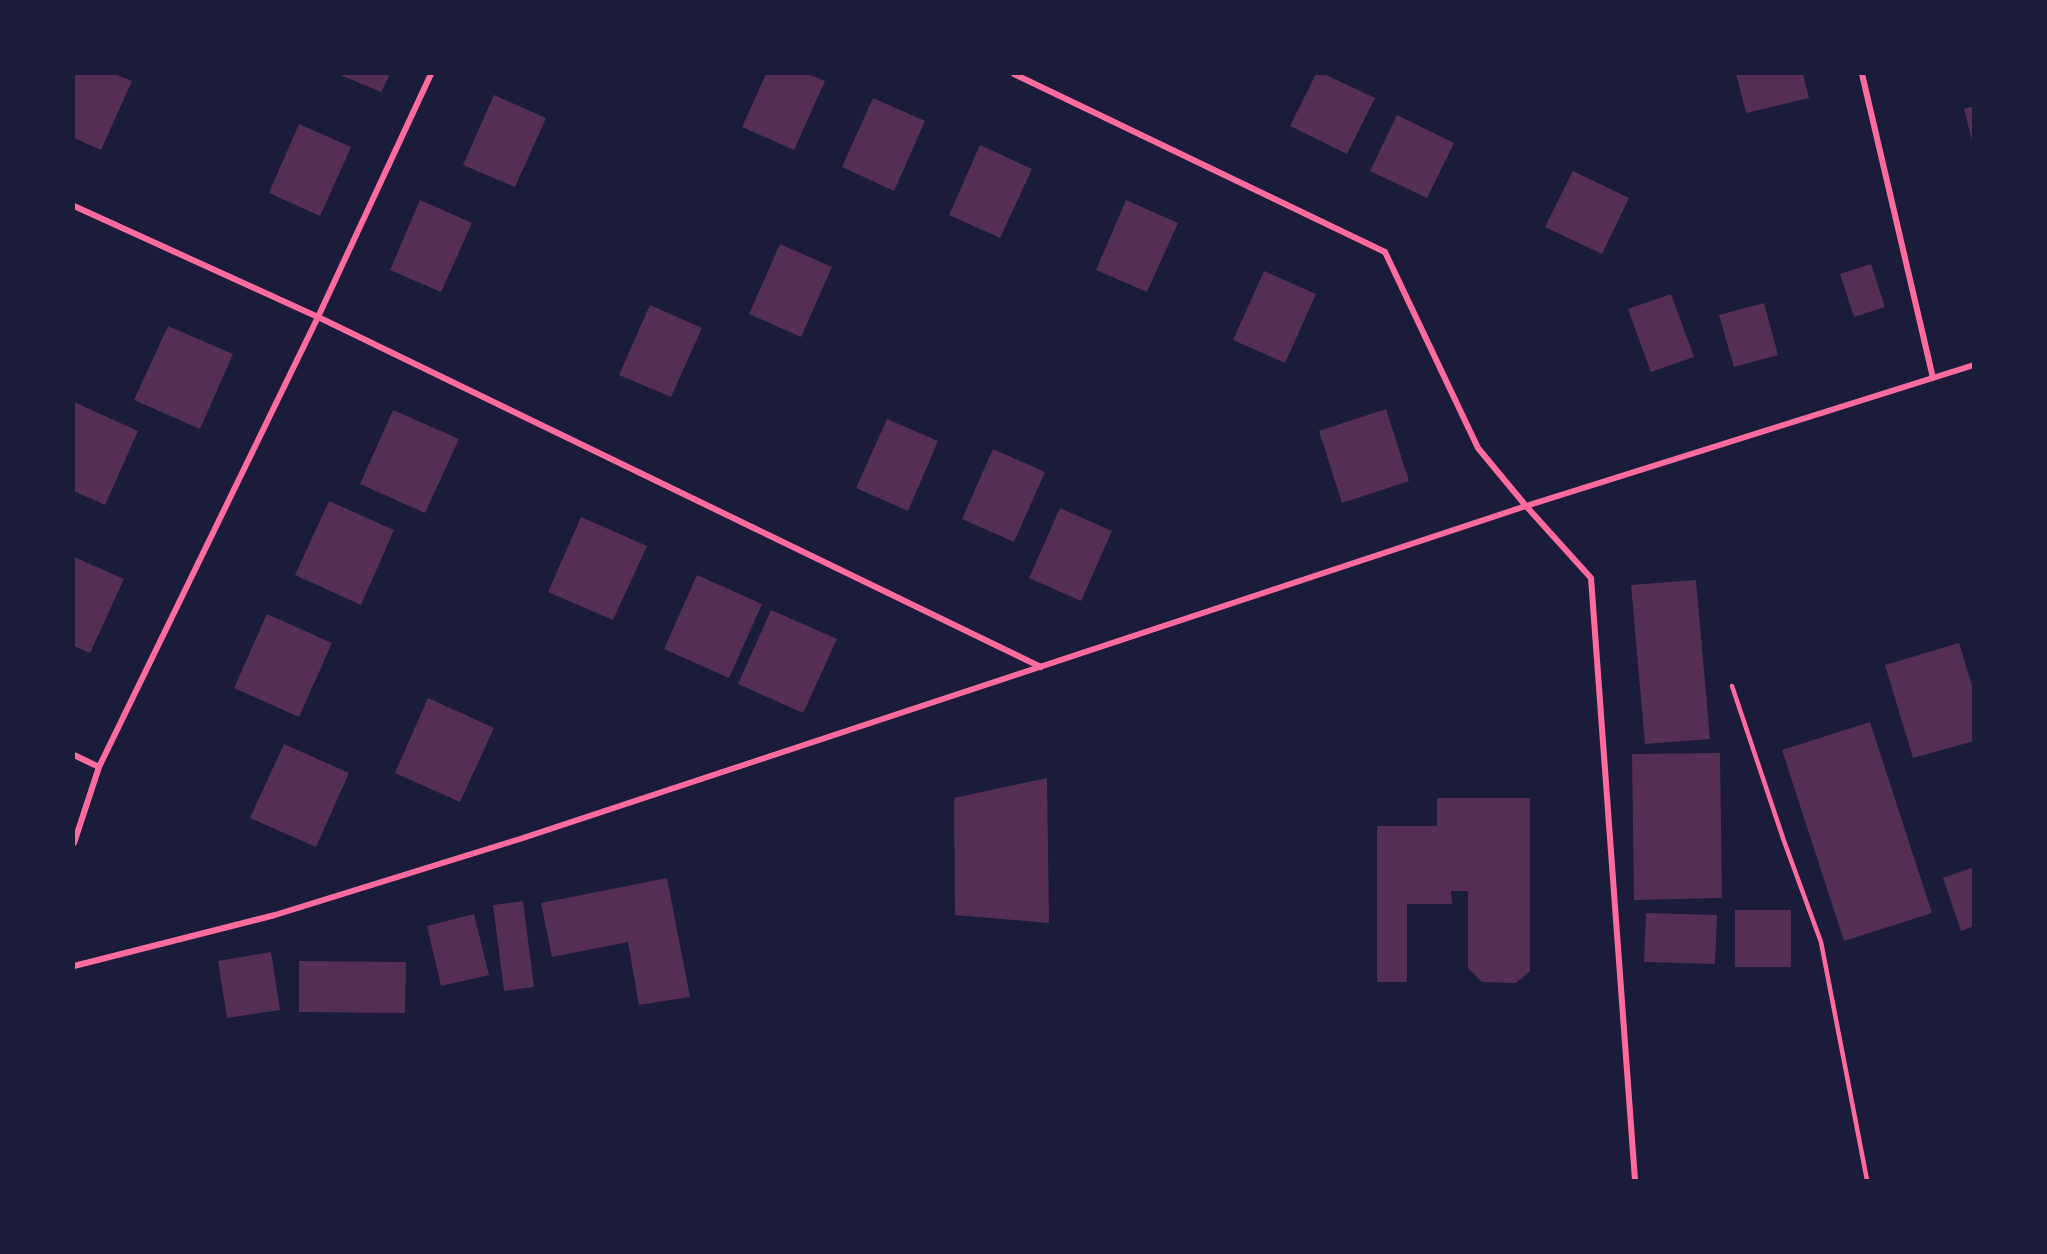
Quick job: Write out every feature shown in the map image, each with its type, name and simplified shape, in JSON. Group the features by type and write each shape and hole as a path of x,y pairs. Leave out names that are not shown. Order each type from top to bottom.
{"street":[{"path":"74,843 99,767 318,316 431,74"},
{"path":"1014,74 1385,252 1478,448 1526,506 1591,578 1635,1180"},
{"path":"1862,74 1933,378"},
{"path":"74,206 318,316 1041,667"},
{"path":"74,966 297,908 534,834 1526,506 1974,365"},
{"path":"74,755 99,767"}],"lane":[{"path":"1732,686 1821,942 1867,1180"}],"building":[{"path":"74,74 115,74 132,81 101,150 74,138"},
{"path":"338,74 390,74 381,92"},
{"path":"766,74 808,74 825,81 794,150 742,127"},
{"path":"1316,74 1324,74 1375,98 1347,154 1290,126"},
{"path":"1736,74 1803,74 1809,98 1746,113"},
{"path":"494,95 546,118 515,187 463,165"},
{"path":"873,98 925,121 894,191 842,167"},
{"path":"1974,106 1974,144 1973,145 1964,109"},
{"path":"1397,115 1454,143 1427,198 1370,171"},
{"path":"299,124 351,147 320,216 269,193"},
{"path":"980,145 1032,169 1000,238 949,215"},
{"path":"1573,171 1629,198 1602,254 1545,227"},
{"path":"420,200 472,223 441,292 390,270"},
{"path":"1126,200 1178,223 1147,292 1096,270"},
{"path":"780,244 832,267 801,337 749,314"},
{"path":"1871,264 1885,307 1854,317 1840,274"},
{"path":"1264,271 1316,294 1285,363 1233,340"},
{"path":"1671,294 1694,357 1651,372 1628,309"},
{"path":"1764,303 1778,355 1734,367 1719,315"},
{"path":"650,305 702,328 671,397 619,375"},
{"path":"168,326 233,354 200,429 134,400"},
{"path":"74,402 138,431 105,505 74,491"},
{"path":"1386,409 1409,481 1342,503 1319,431"},
{"path":"393,410 459,439 425,513 360,484"},
{"path":"887,419 938,441 908,511 856,488"},
{"path":"993,449 1045,472 1014,542 962,519"},
{"path":"329,501 394,530 361,605 295,575"},
{"path":"1060,508 1112,531 1081,601 1029,578"},
{"path":"581,517 647,546 613,620 548,592"},
{"path":"74,557 124,579 90,653 74,646"},
{"path":"697,575 762,604 729,678 664,649"},
{"path":"1696,580 1710,739 1645,744 1631,585"},
{"path":"771,610 837,639 803,713 738,684"},
{"path":"267,614 332,643 299,717 234,688"},
{"path":"1959,643 1974,692 1974,741 1913,758 1885,665"},
{"path":"428,698 494,728 460,802 395,773"},
{"path":"1870,722 1932,913 1844,941 1782,750"},
{"path":"284,744 349,773 316,847 250,818"},
{"path":"1720,753 1722,898 1634,900 1632,754"},
{"path":"1047,778 1049,923 955,915 954,798"},
{"path":"1437,798 1530,798 1530,971 1516,983 1482,982 1468,968 1468,891 1451,891 1452,904 1407,904 1407,982 1377,982 1377,826 1437,826"},
{"path":"1974,867 1974,926 1961,931 1943,878"},
{"path":"667,878 690,997 639,1005 628,942 552,957 541,903"},
{"path":"523,901 534,987 504,991 493,905"},
{"path":"1735,910 1791,910 1791,967 1735,967"},
{"path":"1646,913 1717,915 1715,964 1644,962"},
{"path":"474,914 489,975 441,986 427,926"},
{"path":"271,952 280,1010 227,1018 218,961"},
{"path":"299,961 406,962 405,1013 299,1012"}]}
